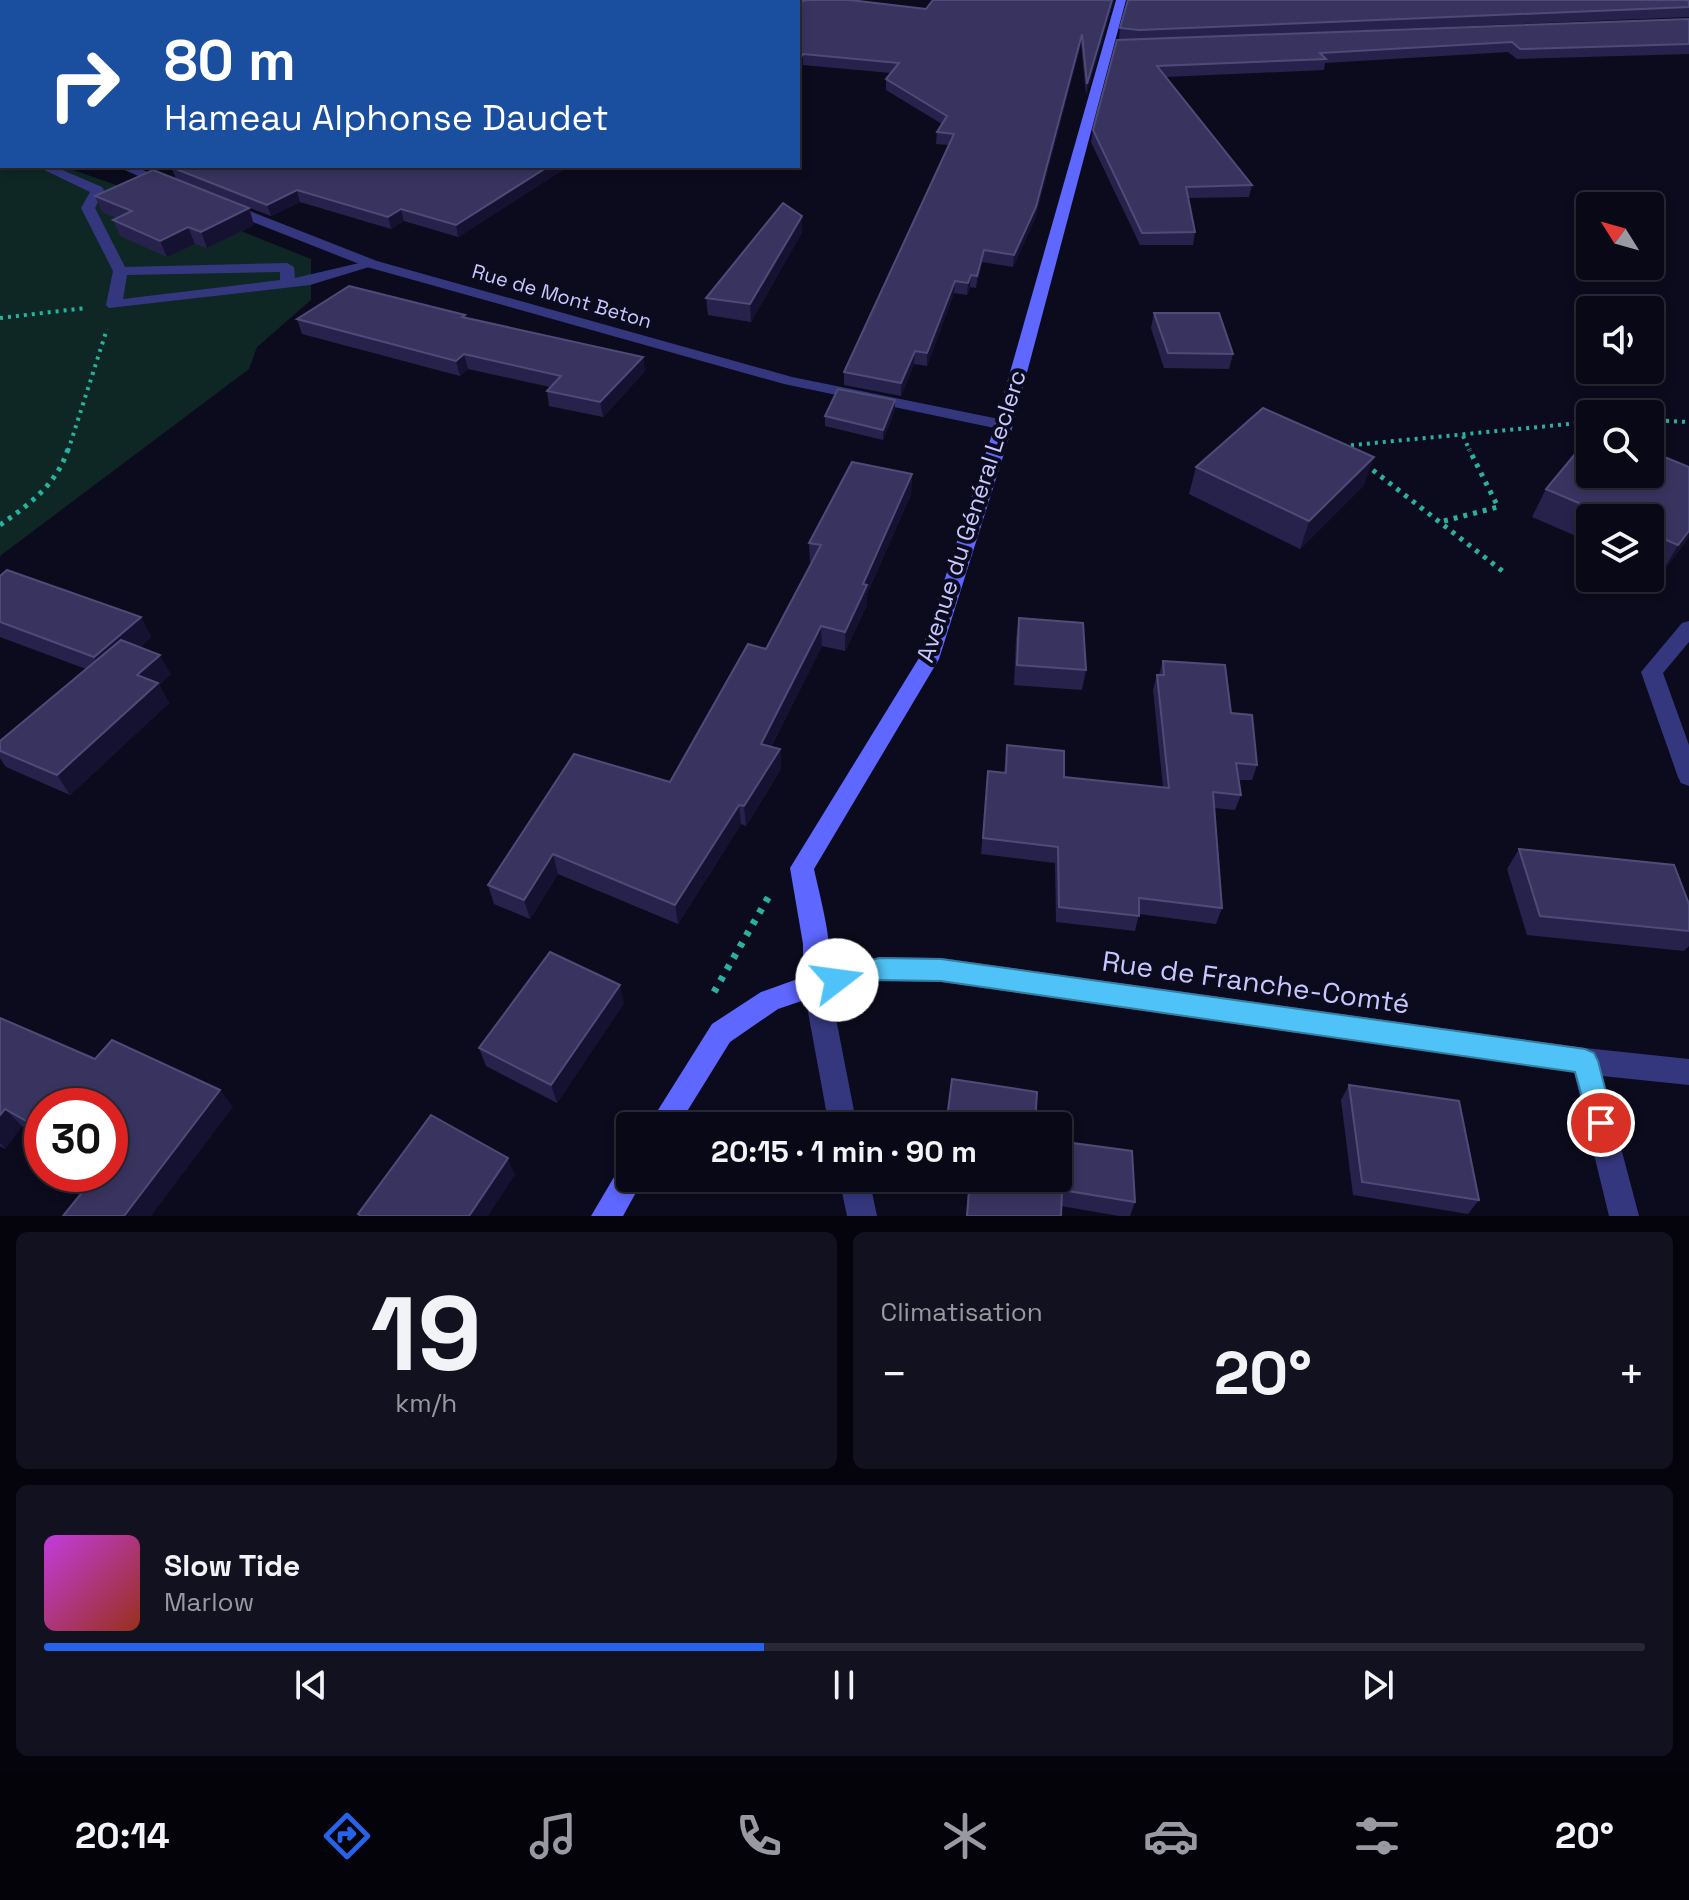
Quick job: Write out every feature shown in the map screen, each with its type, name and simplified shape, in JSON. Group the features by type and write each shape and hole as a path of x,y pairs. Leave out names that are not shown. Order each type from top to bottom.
{"main road":[{"name":"Avenue du Général Leclerc","path":"802,868 929,659 1004,425 1121,0"},
{"path":"671,1112 721,1033 770,1000 816,985 816,944 802,868"},
{"path":"606,1216 621,1192"}],"street":[{"path":"1107,44 1126,45"},
{"path":"48,168 97,190 88,208 120,271 114,305 288,284 372,264"},
{"path":"127,168 177,188"},
{"name":"Rue de Mont Beton","path":"205,198 372,264 790,381 1004,425"},
{"path":"120,271 287,267 288,284"},
{"path":"1689,628 1652,672 1689,777"},
{"name":"Rue de Franche-Comté","path":"816,985 879,969 941,970 1585,1061 1689,1072"},
{"path":"816,985 840,1112"},
{"path":"1585,1061 1624,1216"},
{"path":"857,1192 862,1216"}],"path":[{"path":"0,318 114,305 61,471 30,504 0,525"},
{"path":"1664,421 1689,422"},
{"path":"1505,573 1342,446 1576,424"},
{"path":"1443,522 1498,507 1463,436"},
{"path":"721,1033 711,996 774,886 802,868"}],"green space":[{"path":"0,168 68,168 193,212 311,259 311,300 257,347 249,369 0,556"}],"building":[{"path":"850,0 926,9 933,0 1112,0 1087,84 1082,34 1036,207 1014,255 984,250 977,276 971,275 968,283 955,281 927,353 915,351 901,383 844,372 954,134 937,132 947,116 886,79 899,63 803,54 800,59 800,2"},
{"path":"1128,0 1686,0 1689,7 1139,30 1120,28"},
{"path":"1689,19 1689,44 1520,49 1512,42 1320,53 1326,59 1157,66 1252,185 1186,187 1195,232 1142,233 1093,130 1117,40"},
{"path":"174,168 546,168 456,225 401,209 388,217 297,190 267,205"},
{"path":"153,170 249,208 201,232 188,227 160,241 113,220 132,211 95,196"},
{"path":"783,203 802,216 750,304 706,298"},
{"path":"349,286 465,315 462,317 643,357 600,402 547,391 561,376 464,354 456,361 297,319"},
{"path":"1154,313 1219,313 1233,354 1168,353"},
{"path":"838,389 895,400 883,430 825,416"},
{"path":"1263,408 1374,457 1309,521 1196,467"},
{"path":"1576,453 1576,488 1664,488 1664,457 1689,467 1689,531 1678,545 1664,539 1664,504 1581,504 1546,489"},
{"path":"852,462 912,474 845,632 821,626 761,744 780,749 744,806 739,805 675,905 553,854 524,900 488,885 574,754 670,782 748,644 766,649 821,545 809,543"},
{"path":"7,570 141,617 94,657 0,622 0,576"},
{"path":"1019,618 1083,623 1086,670 1017,665"},
{"path":"121,640 160,655 137,675 158,683 57,775 0,751 0,741"},
{"path":"1163,661 1225,665 1231,713 1252,715 1257,765 1236,763 1241,795 1213,792 1222,908 1139,898 1139,916 1059,907 1058,847 983,838 988,771 1006,773 1007,745 1064,751 1064,777 1169,788 1157,675 1164,675"},
{"path":"1519,849 1674,865 1689,904 1689,931 1540,916"},
{"path":"550,952 620,985 551,1085 479,1048"},
{"path":"0,1018 95,1059 112,1040 220,1090 124,1216 63,1216 82,1192 128,1192 128,1088 24,1088 24,1120 5,1109 0,1115"},
{"path":"952,1079 1037,1092 1036,1112 948,1112"},
{"path":"1349,1085 1459,1101 1479,1200 1362,1182"},
{"path":"431,1115 508,1158 469,1216 358,1214"},
{"path":"1072,1143 1132,1151 1135,1202 1072,1192"},
{"path":"969,1192 1062,1192 1061,1216 967,1216"}],"route":[{"path":"837,980 879,969 941,970 1585,1061 1601,1123"}]}
